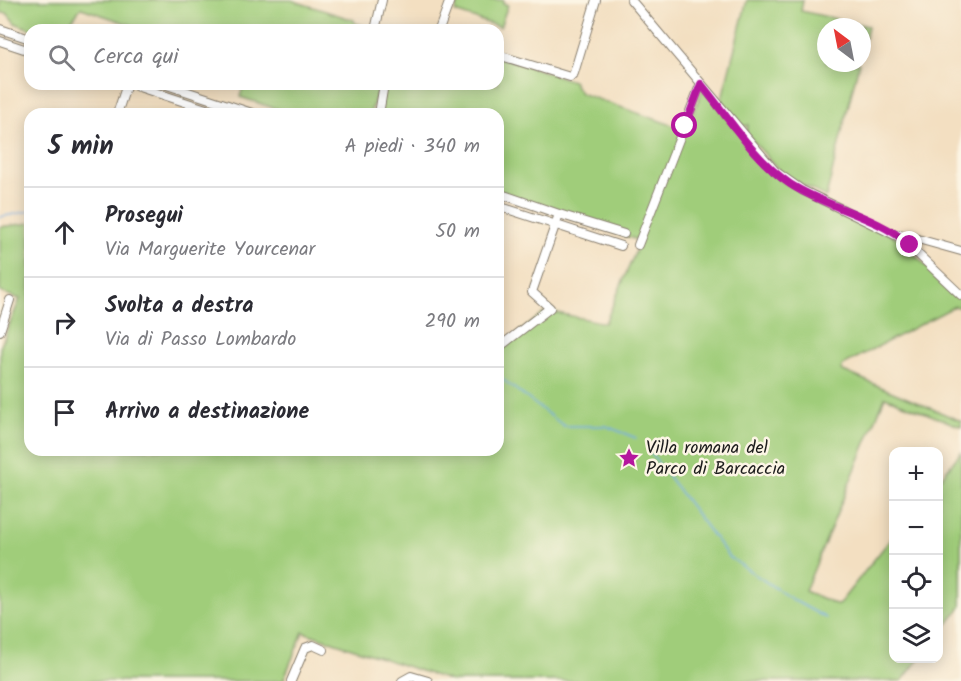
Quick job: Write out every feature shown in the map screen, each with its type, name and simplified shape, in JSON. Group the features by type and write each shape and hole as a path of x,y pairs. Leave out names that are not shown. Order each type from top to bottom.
{"street":[{"path":"376,24 382,0"},
{"path":"441,24 450,0"},
{"path":"504,57 568,77 574,73 582,33 596,0"},
{"path":"631,0 759,155 781,177 801,190 890,231 961,251"},
{"path":"24,38 2,30 0,42 24,50"},
{"path":"638,245 701,84"},
{"path":"119,108 126,90"},
{"path":"147,90 202,108"},
{"path":"180,90 228,108"},
{"path":"380,108 383,90"},
{"path":"504,195 624,234"},
{"path":"504,208 621,246"},
{"path":"504,344 554,310 532,292 559,214"},
{"path":"890,231 910,245 961,295"},
{"path":"0,331 10,300"},
{"path":"291,681 305,648 313,645 324,650"},
{"path":"405,679 428,681"}],"green space":[{"path":"0,0 291,0 354,20 358,24 128,24 81,8 69,24 24,24 24,26 15,23 7,13 0,13"},
{"path":"459,0 504,0 503,3 508,5 501,24 491,24 455,12"},
{"path":"747,0 803,0 801,11 832,18 817,18 817,72 857,72 826,197 783,175 746,133 748,125 741,127 721,102"},
{"path":"504,58 573,81 580,93 686,130 702,91 705,91 778,179 897,238 961,299 961,308 955,306 843,365 841,370 961,421 961,427 885,397 805,591 838,605 889,541 889,663 916,663 902,681 451,681 303,632 283,681 0,681 0,348 20,299 0,292 0,227 24,224 24,456 504,456 504,344 550,308 557,313 605,323 640,241 504,195 504,108 379,108 383,90 504,90"},
{"path":"242,90 378,90 372,108 274,108 240,97"},
{"path":"961,452 961,607 943,630 943,501 943,475"}],"waterway":[{"path":"0,217 24,212"},
{"path":"504,381 564,426 606,426 636,438"},
{"path":"650,452 729,557 793,600 826,618"}],"place":[{"name":"Villa romana del Parco di Barcaccia","path":"629,458"}],"route":[{"path":"685,126 701,84 759,155 781,177 801,190 890,231 910,245"}]}
